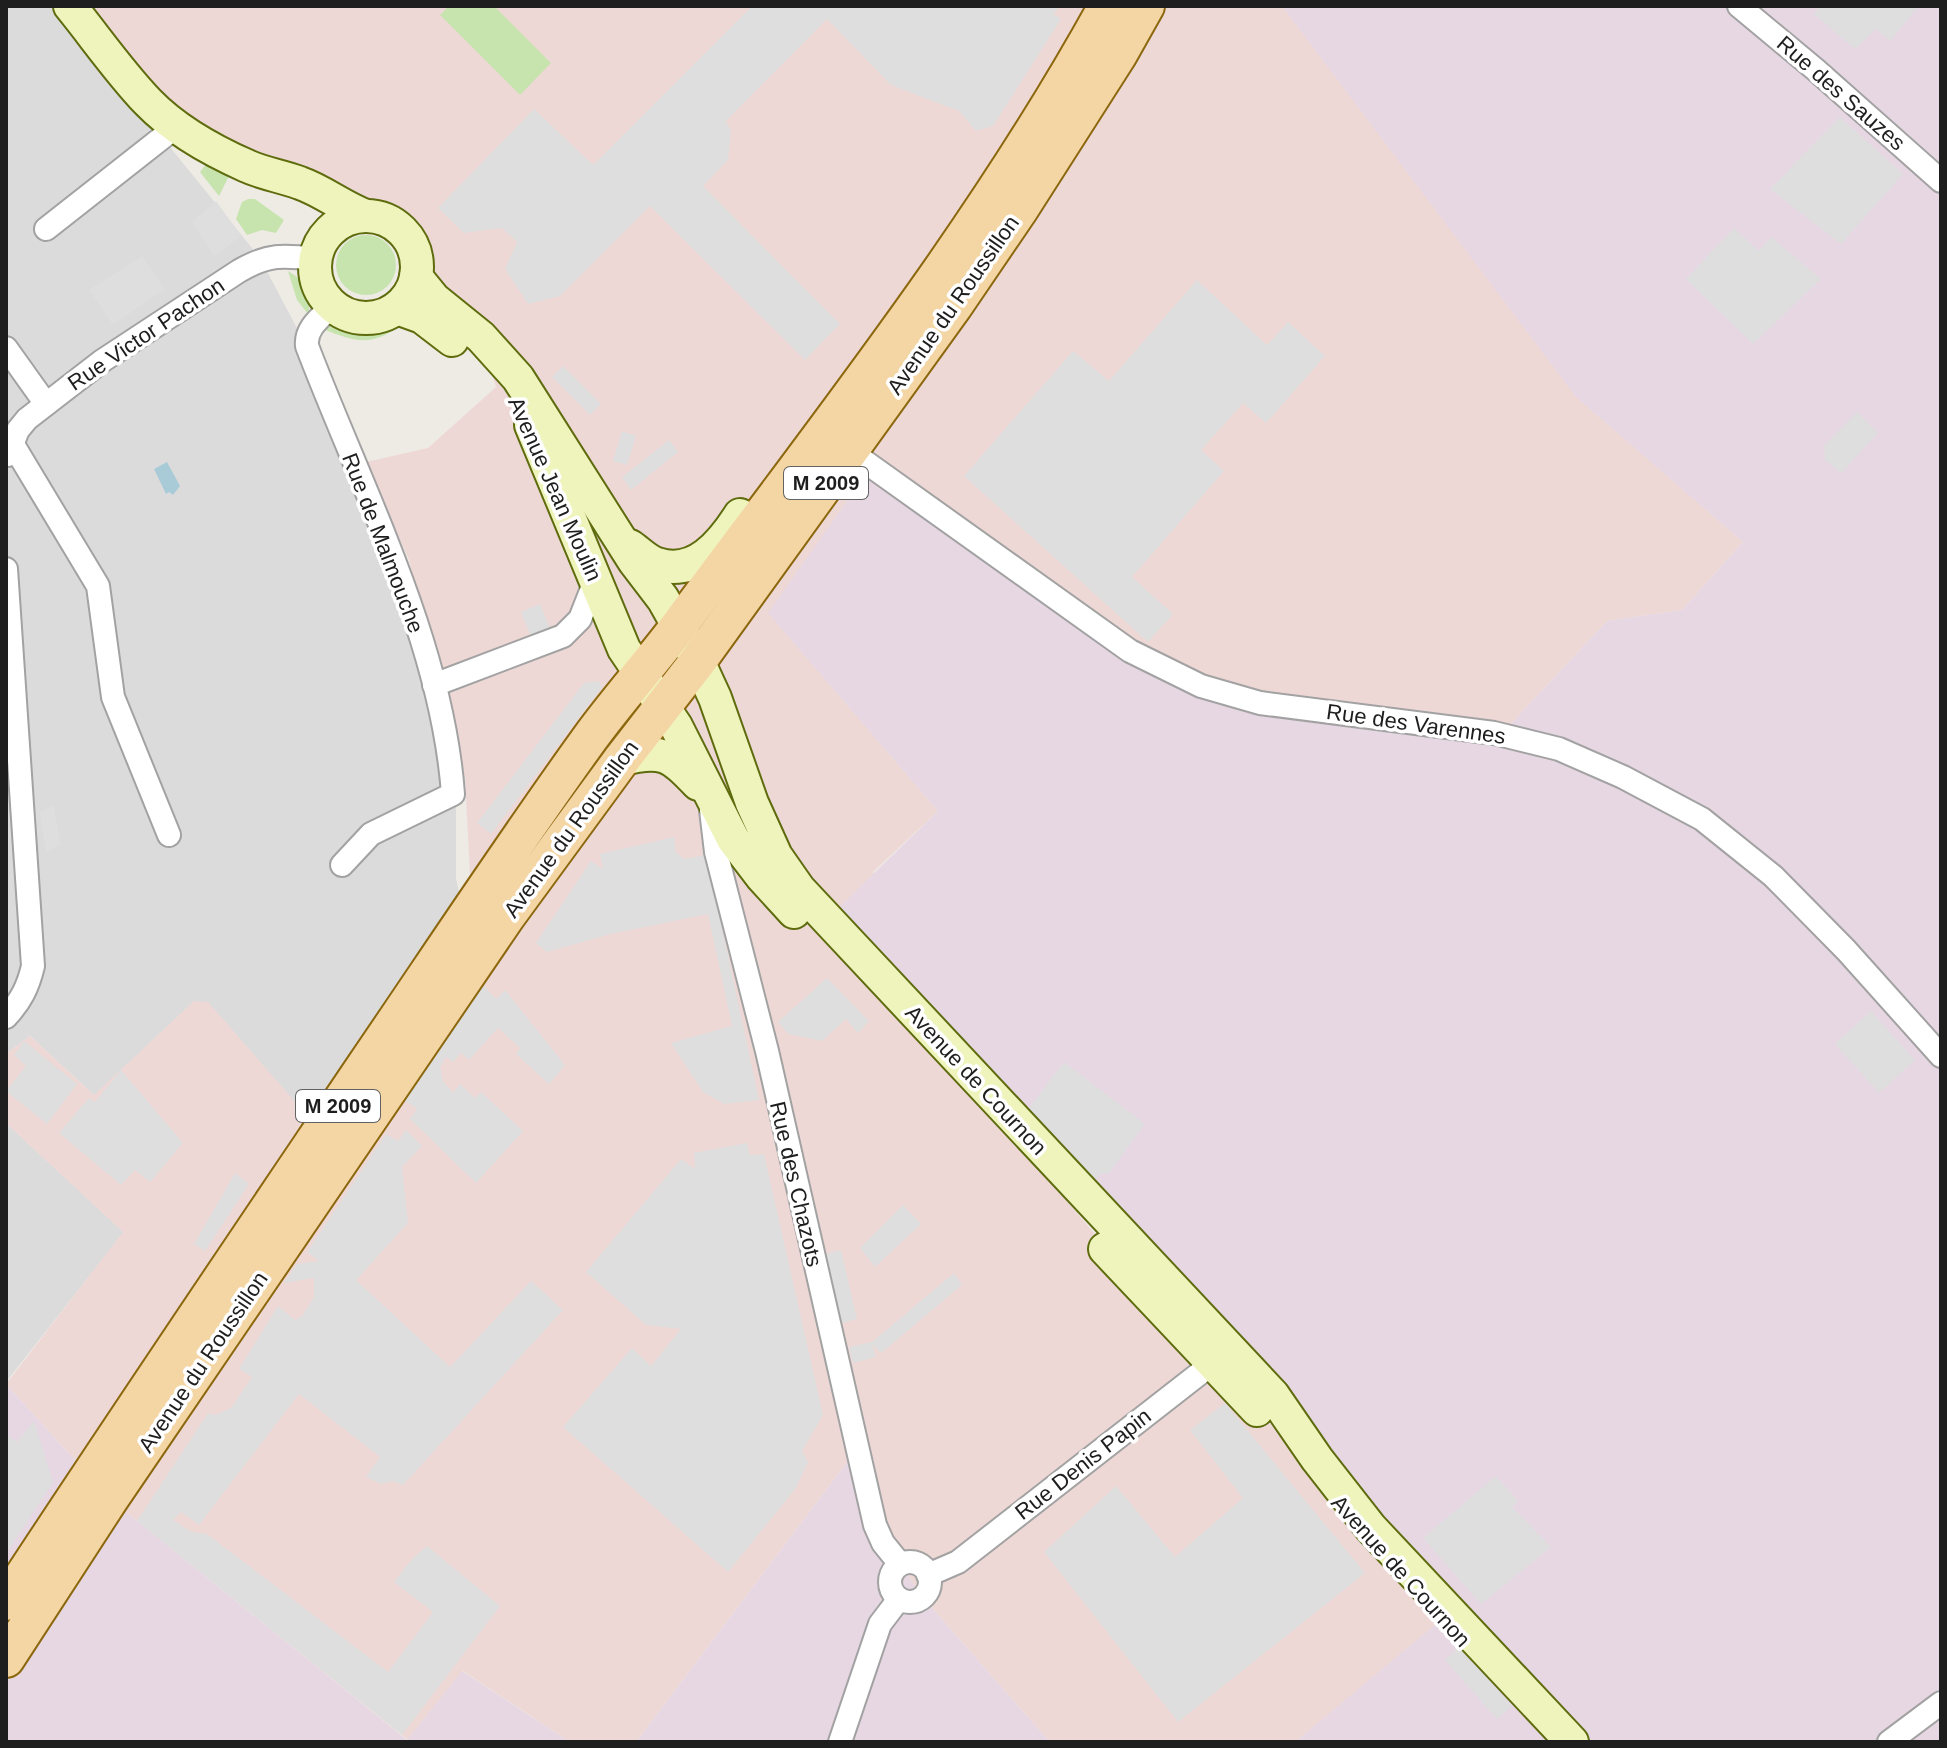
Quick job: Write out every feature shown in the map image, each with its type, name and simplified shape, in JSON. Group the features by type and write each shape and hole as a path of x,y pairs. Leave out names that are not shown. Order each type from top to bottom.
{"main road":[{"path":"70,6 150,104 177,126 211,148 266,174 297,181 344,207 386,220 406,235 417,259 416,277 412,289 397,308 364,317 353,316 333,305 319,284 317,225 302,205 266,174"},
{"name":"Avenue du Roussillon","path":"986,231 1052,101 1107,6"},
{"name":"Avenue du Roussillon","path":"6,1659 110,1499 507,916 850,451 936,304 986,231 1119,54 1146,6"},
{"path":"319,250 346,220 366,216"},
{"path":"618,536 651,561 669,566 688,564 702,558 738,533 919,275 986,231"},
{"name":"Avenue Jean Moulin","path":"416,277 434,299 481,337 518,378 618,536 663,599 698,661"},
{"name":"Avenue du Roussillon","path":"6,1602 511,847 678,626 738,533 936,304"},
{"name":"Avenue Jean Moulin","path":"397,308 422,317 487,366 519,400 621,643 639,674 663,705"},
{"name":"Avenue de Cournon","path":"698,661 715,698 737,839"},
{"name":"Avenue de Cournon","path":"663,705 710,796 737,839 786,872 1217,1350 1376,1548 1559,1742"},
{"path":"622,759 653,754 667,756 710,796"},
{"name":"Avenue de Cournon","path":"1217,1350 1273,1395 1317,1459 1371,1528 1572,1742"}],"street":[{"name":"Rue des Sauzes","path":"1739,6 1941,181"},
{"path":"46,229 177,126"},
{"name":"Rue Victor Pachon","path":"9,451 27,419 46,404 102,361 260,258 319,250"},
{"name":"Rue de Malmouche","path":"333,305 310,328 306,337 307,346 401,582 434,685 450,755 453,794 371,834 342,865"},
{"path":"6,348 46,404"},
{"path":"9,451 98,586 113,697 169,835"},
{"name":"Rue des Varennes","path":"850,451 1130,651 1201,686 1260,703 1494,733 1559,749 1623,777 1702,819 1773,876 1846,950 1941,1056"},
{"path":"6,569 14,669 12,753 23,786 33,966 28,988 6,1017"},
{"path":"434,685 563,636 580,619 595,581"},
{"name":"Rue des Chazots","path":"737,839 728,899 767,1051 875,1525 883,1543 900,1564"},
{"name":"Rue Denis Papin","path":"928,1575 958,1562 1217,1350"},
{"path":"917,1563 928,1575 930,1587 923,1598 911,1602 894,1594 891,1575 900,1564 917,1563"},
{"path":"840,1742 880,1624 899,1599"},
{"path":"1889,1742 1941,1703"}],"shaded area":[{"path":"6,6 66,6 165,141 260,258 311,355 401,582 456,808 456,878 468,911 330,1142 94,1095 30,1036 6,1054"},
{"path":"70,6 1546,6 1576,396 1743,542 1682,610 1607,621 1492,744 1289,718 790,638 938,811 873,872 975,1093 1122,1266 1449,1612 1295,1742 1050,1742 923,1598 900,1564 857,1449 636,1742 570,1742 463,1671 408,1740 110,1499 6,1384 123,1232 6,1123 6,1054 30,1036 94,1095 194,1001 208,1002 330,1142 456,955 470,874 465,778 409,560 366,462 428,448 496,387 481,337 417,268 411,242 401,229 211,148"},
{"path":"752,6 1060,6 1053,14 1061,19 993,126 976,131 959,111 891,85 827,19 726,121 731,131 728,160 703,186 840,324 805,360 650,206 560,296 528,304 505,269 517,242 502,228 464,233 438,208 534,109 593,165"},
{"path":"1282,6 1941,6 1941,1742 1295,1742 1449,1613 834,912 938,811 768,613 864,477 1127,656 1289,718 1492,744 1607,621 1682,610 1743,542 1576,397"},
{"path":"1820,6 1919,6 1890,41 1876,29 1855,49 1814,14"},
{"path":"1840,117 1903,174 1841,244 1770,189"},
{"path":"216,201 241,236 214,256 192,222"},
{"path":"1734,228 1759,251 1771,237 1821,279 1753,344 1686,279"},
{"path":"142,256 165,289 113,325 89,290"},
{"path":"1197,280 1267,345 1288,322 1325,356 1266,423 1243,403 1201,450 1224,471 1132,577 1173,614 1148,642 964,476 1073,351 1109,381"},
{"path":"563,366 601,404 590,415 552,377"},
{"path":"1857,412 1878,433 1841,473 1825,460 1824,446"},
{"path":"622,431 636,436 627,465 613,461"},
{"path":"669,440 678,452 631,490 622,477"},
{"path":"540,604 551,631 532,639 521,612"},
{"path":"599,681 602,687 491,834 477,823 584,683"},
{"path":"53,804 61,844 46,853 40,813"},
{"path":"674,837 676,852 684,859 706,855 707,858 759,1100 724,1104 703,1092 671,1043 732,1026 708,914 611,934 547,952 536,943 591,861 603,869 600,854"},
{"path":"827,978 869,1021 858,1033 846,1019 822,1041 788,1034 778,1022"},
{"path":"478,983 496,999 505,990 565,1065 549,1084 516,1054 520,1048 498,1028 469,1060 461,1053 453,1062 446,1057 440,1067 443,1081 453,1093 460,1084 475,1098 481,1092 523,1131 476,1183 410,1119 417,1109 404,1100 400,1108 395,1106"},
{"path":"1871,1011 1915,1060 1879,1093 1835,1044"},
{"path":"24,1041 77,1084 47,1124 6,1091 26,1066 14,1055"},
{"path":"1064,1062 1145,1124 1109,1173 1101,1174 1090,1184 1022,1117"},
{"path":"121,1070 183,1143 150,1182 135,1170 121,1185 59,1133 89,1098 95,1102"},
{"path":"6,1123 124,1232 6,1382"},
{"path":"406,1130 422,1146 402,1167 408,1223 356,1280 450,1367 531,1281 563,1310 403,1485 392,1481 381,1484 366,1477 380,1457 299,1394 199,1525 181,1512 173,1520 192,1532 207,1534 388,1672 433,1612 394,1582 427,1546 500,1606 402,1735 137,1521 208,1413 215,1415 231,1408 252,1377 239,1369 278,1306 295,1320 302,1316 314,1297 314,1278 284,1283 297,1264 319,1261 307,1252 386,1134 398,1141"},
{"path":"747,1143 750,1155 764,1154 823,1415 802,1451 808,1462 796,1488 728,1572 563,1427 632,1348 651,1366 681,1329 646,1325 586,1272 681,1159 695,1169 694,1153"},
{"path":"235,1173 249,1184 205,1251 194,1244"},
{"path":"903,1205 921,1224 875,1267 860,1248"},
{"path":"841,1250 857,1319 842,1323 825,1254"},
{"path":"954,1273 962,1285 881,1353 872,1344 876,1357 853,1363 849,1347 872,1342"},
{"path":"6,1384 110,1499 407,1740 462,1671 570,1742 6,1742"},
{"path":"1225,1403 1365,1573 1178,1722 1044,1552 1116,1486 1175,1557 1243,1498 1190,1430"},
{"path":"34,1421 53,1482 6,1554 6,1434 17,1442"},
{"path":"857,1449 900,1564 923,1598 1050,1742 636,1742"},
{"path":"1496,1476 1518,1501 1512,1507 1551,1547 1481,1604 1423,1538"},
{"path":"1459,1647 1512,1706 1497,1719 1445,1660"}],"green space":[{"path":"449,6 494,6 551,63 520,95 440,15"},
{"path":"207,163 229,176 219,196 200,172"},
{"path":"255,199 284,220 276,233 262,230 247,235 236,219 242,202"},
{"path":"366,235 378,237 387,244 394,253 394,277 387,286 378,293 366,295 354,293 345,286 338,277 336,265 338,253 345,244 354,237"},
{"path":"288,271 307,288 310,300 308,314 297,300"},
{"path":"332,322 370,328 407,322 375,339 366,340 347,338 323,329"}],"water":[{"path":"167,462 180,486 173,495 169,492 166,494 154,469"}]}
